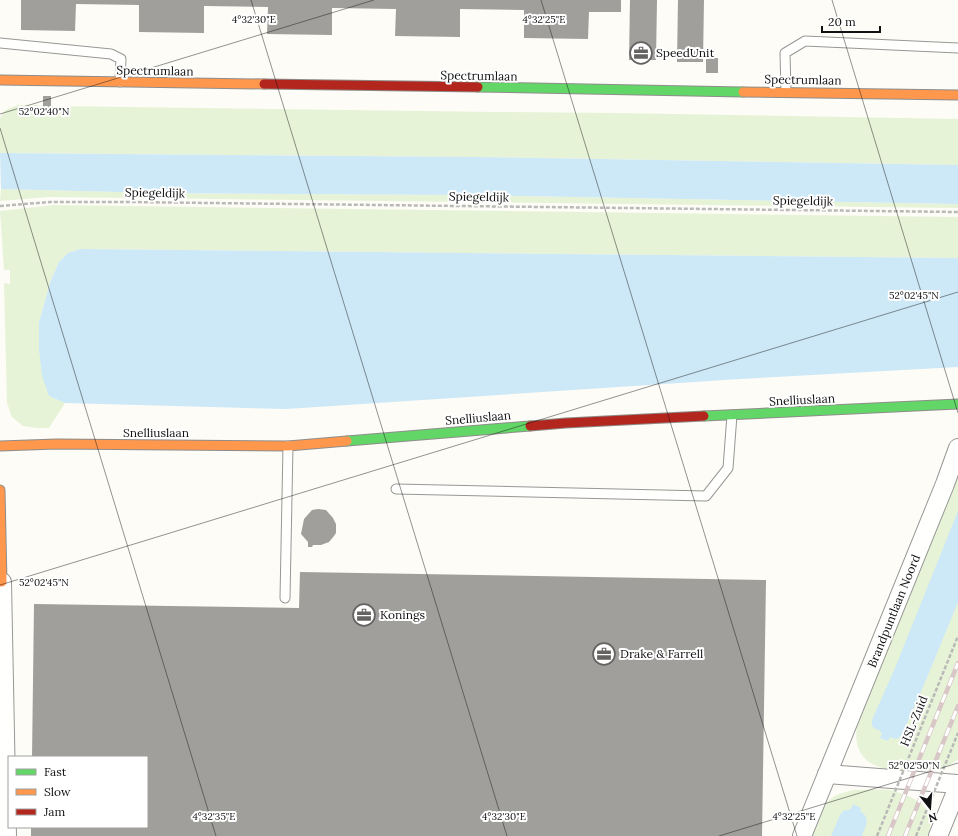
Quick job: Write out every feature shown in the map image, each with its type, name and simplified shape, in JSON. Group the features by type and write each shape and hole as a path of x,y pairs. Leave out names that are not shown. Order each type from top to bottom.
{"street":[{"name":"Spectrumlaan","path":"0,80 958,95"},
{"name":"Snelliuslaan","path":"0,446 56,444 288,446 566,423 958,404"},
{"name":"Brandpuntlaan Noord","path":"802,836 945,484 958,448"},
{"path":"0,490 7,836"},
{"path":"827,774 958,785 938,836"}],"lane":[{"path":"786,92 786,53 805,41 958,48"},
{"path":"0,43 111,54 121,59 120,82"},
{"path":"396,490 706,496 728,468 732,415"},
{"path":"285,598 288,446"}],"path":[{"name":"Spiegeldijk","path":"0,206 50,202 128,202 958,212"},
{"name":"HSL-Zuid","path":"877,836 958,636"},
{"path":"916,836 958,733"}],"green space":[{"path":"18,105 39,105 38,112 55,114 56,106 958,119 958,165 474,157 0,153 0,118 5,110"},
{"path":"1,189 158,193 465,195 958,204 958,208 49,197 0,201"},
{"path":"54,205 958,217 958,258 80,249 68,253 59,262 51,280 39,322 39,350 49,396 65,403 49,428 37,428 23,426 12,417 7,403 4,283 10,284 10,270 4,270 0,211"},
{"path":"958,475 958,759 940,769 933,770 918,771 883,768 871,763 861,754 858,748 856,735 858,722"},
{"path":"855,790 890,790 915,799 924,807 930,817 929,836 811,836 821,812 829,801 839,794"}],"water":[{"path":"0,153 474,157 958,165 958,204 465,195 158,193 1,189"},
{"path":"80,249 958,258 958,367 740,379 286,409 65,403 49,396 42,376 39,350 39,322 51,280 59,262 68,253"},
{"path":"958,511 958,602 903,732 899,738 895,739 890,737 888,741 880,738 882,733 872,726 872,720 895,668"},
{"path":"853,804 861,808 860,811 866,816 867,819 862,836 831,836 840,815 843,811 851,809"}],"building":[{"path":"21,0 621,0 621,12 589,12 588,39 524,38 524,10 460,9 460,37 395,36 396,9 332,8 332,35 267,34 268,7 204,6 204,33 139,32 139,5 76,4 75,31 21,30"},
{"path":"630,0 657,0 656,60 629,60"},
{"path":"678,0 704,0 703,62 677,62"},
{"path":"706,58 718,58 718,73 706,73"},
{"path":"43,96 51,96 51,108 43,108"},
{"path":"312,510 326,510 333,518 336,524 336,533 329,542 308,547 308,542 301,534 304,519"},
{"path":"300,572 766,580 762,836 31,836 31,828 148,828 148,756 32,756 34,604 299,608"}],"railway":[{"path":"888,836 958,663"},
{"path":"905,836 958,706"}],"traffic: fast":[{"path":"478,87 743,92"},
{"path":"704,416 958,404"},
{"path":"347,441 530,426"}],"traffic: slow":[{"path":"0,80 264,84"},
{"path":"743,92 958,95"},
{"path":"0,446 57,444 288,446 347,441"},
{"path":"0,490 2,582 0,582"}],"traffic: jam":[{"path":"264,84 478,87"},
{"path":"530,426 704,416"}],"place":[{"name":"SpeedUnit","path":"641,53"},
{"name":"Konings","path":"364,615"},
{"name":"Drake & Farrell","path":"604,654"}]}
